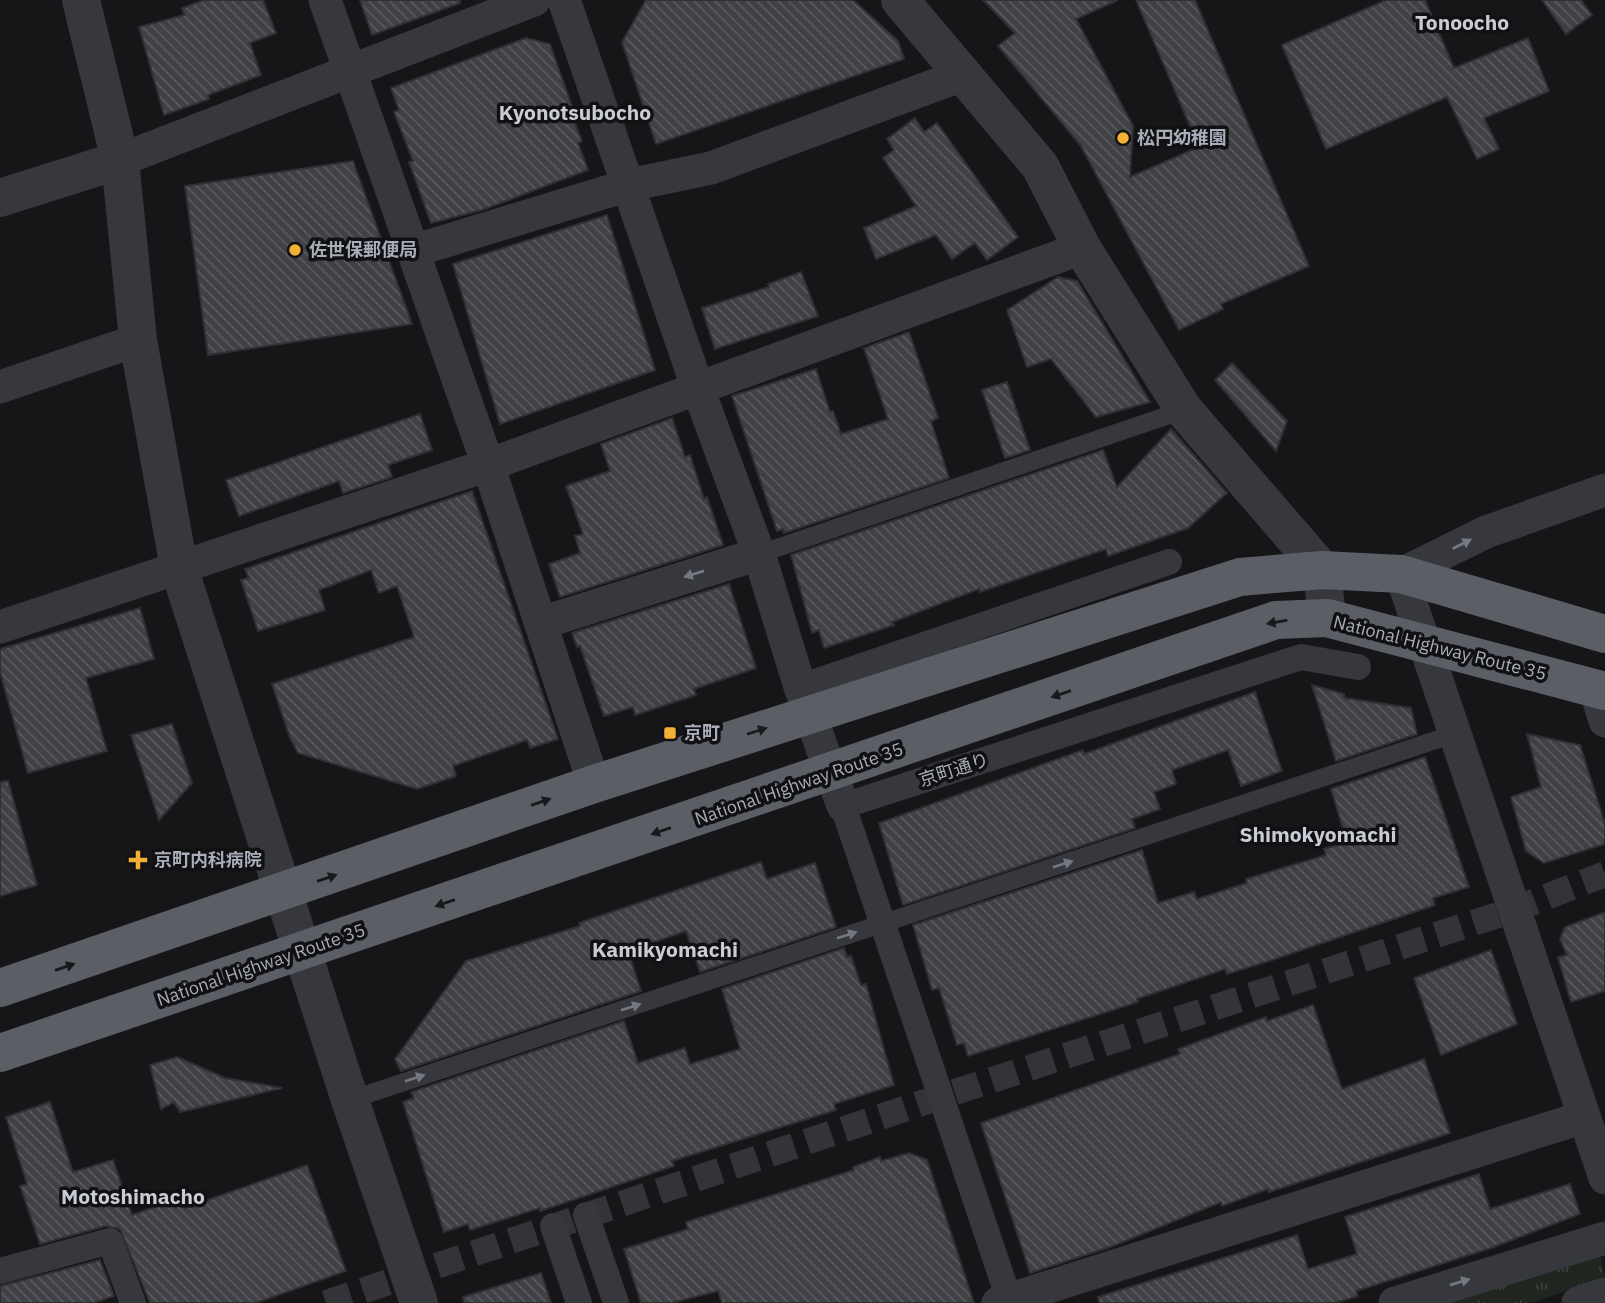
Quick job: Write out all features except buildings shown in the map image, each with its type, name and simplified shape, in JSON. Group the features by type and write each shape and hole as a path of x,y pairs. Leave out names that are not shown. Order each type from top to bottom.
{"highway":[{"path":"0,988 284,893 594,783 805,700 1240,577 1322,570 1401,574 1605,634"},
{"name":"National Highway Route 35","path":"0,1053 302,951 838,789 1276,620 1327,618 1427,645 1602,700"}],"street":[{"path":"81,0 120,160 138,340 179,568 350,1100 419,1303"},
{"path":"325,0 488,465 594,783"},
{"path":"0,198 120,160 534,0"},
{"path":"564,0 697,386 759,554 805,700 884,923 1006,1302 1584,1117"},
{"path":"900,0 1040,166 1082,248 1184,411 1322,570 1327,618"},
{"path":"413,251 628,185 711,168 965,74"},
{"path":"0,627 488,465 697,386 1082,248"},
{"path":"0,387 138,340"},
{"path":"1605,490 1486,532 1401,574 1605,1178"},
{"path":"541,623 759,554"},
{"path":"805,700 1169,562"},
{"name":"京町通り","path":"838,789 1301,657 1358,667"},
{"path":"586,1215 616,1303"},
{"path":"553,1226 579,1303"},
{"path":"1395,1303 1605,1238"},
{"path":"0,1271 110,1241 133,1303"},
{"path":"1578,1303 1605,1294"}],"lane":[{"path":"759,554 1184,411"},
{"path":"350,1100 1454,734"}],"green space":[{"path":"1600,1256 1605,1277 1532,1303 1439,1303"}],"tunnel":[{"path":"326,1303 940,1097 1513,910 1605,874"}],"place":[{"name":"松円幼稚園","path":"1123,138"},
{"name":"佐世保郵便局","path":"295,250"},
{"name":"京町","path":"670,733"},
{"name":"京町内科病院","path":"138,860"}],"district":[{"name":"Tonoocho","path":"1462,23"},
{"name":"Kyonotsubocho","path":"575,113"},
{"name":"Shimokyomachi","path":"1318,835"},
{"name":"Kamikyomachi","path":"665,950"},
{"name":"Motoshimacho","path":"133,1197"}]}
